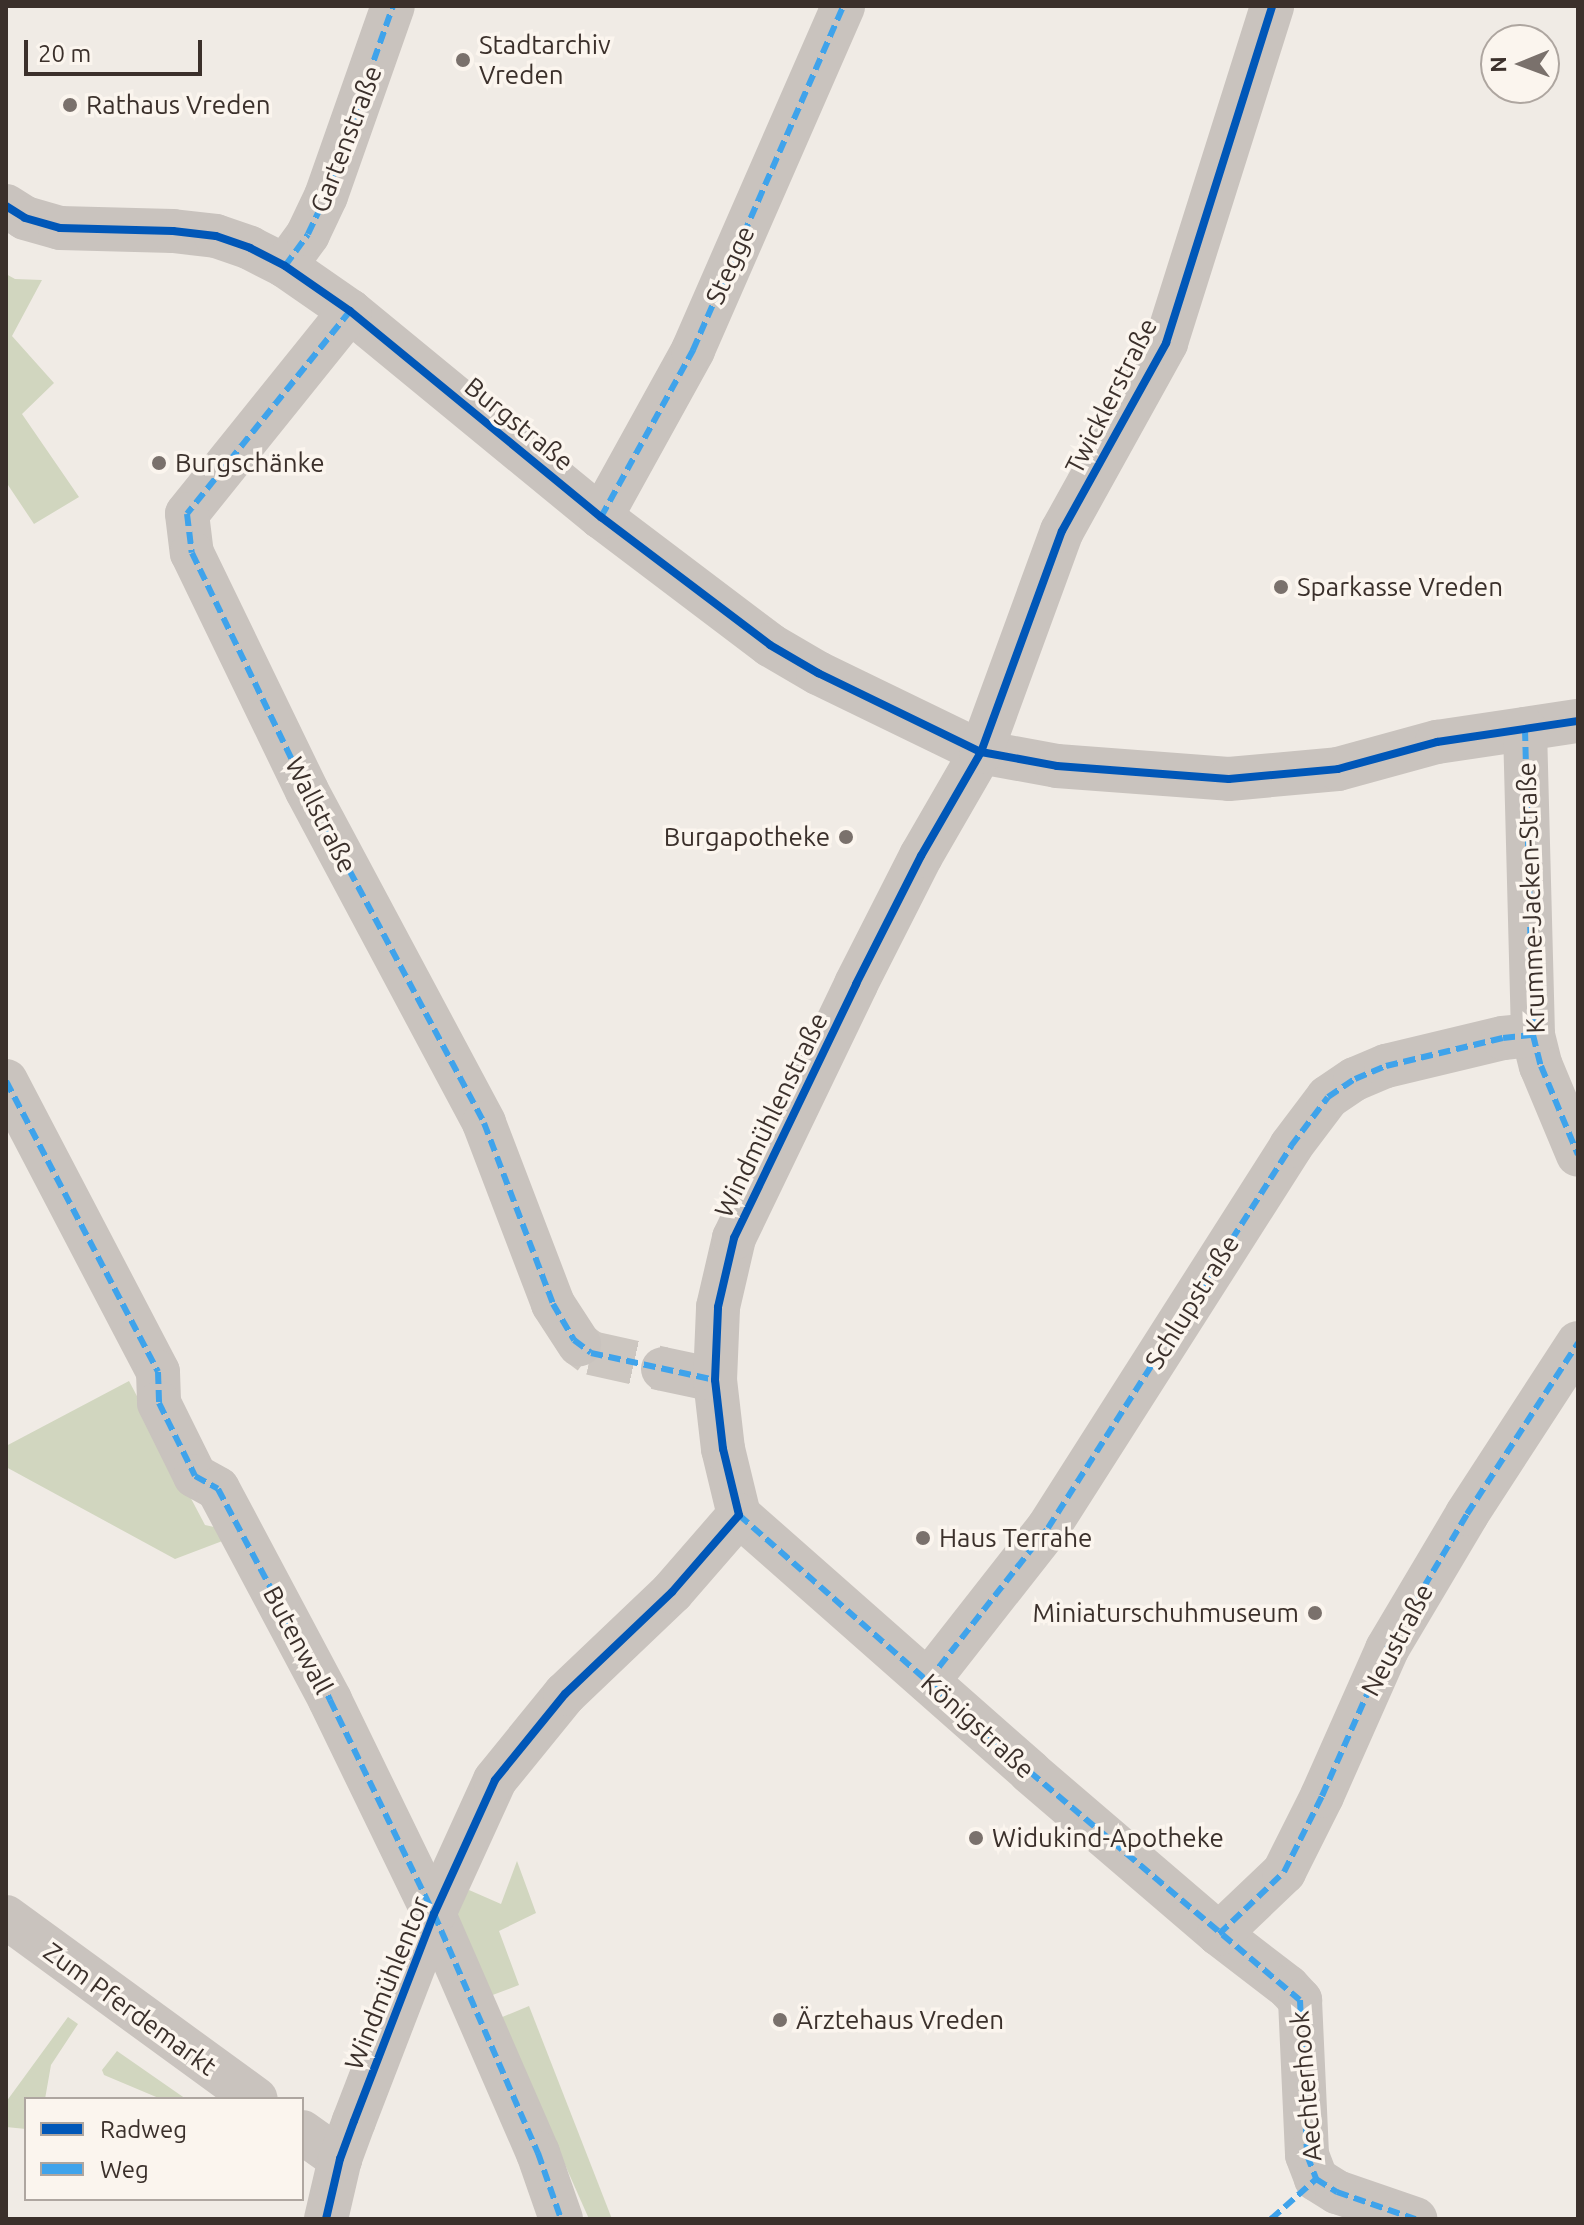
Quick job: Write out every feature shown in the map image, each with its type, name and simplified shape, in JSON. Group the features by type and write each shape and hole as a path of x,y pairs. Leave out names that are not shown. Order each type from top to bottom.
{"street":[{"name":"Gartenstraße","path":"285,266 308,234 326,196 393,6"},
{"name":"Stegge","path":"601,517 693,350 843,6"},
{"name":"Twicklerstraße","path":"981,752 1062,531 1166,343 1272,6"},
{"name":"Burgstraße","path":"6,206 25,218 60,228 173,231 216,236 285,266 350,311 601,517 770,645 818,673 981,752 1057,766 1229,779 1338,769 1437,742 1578,721"},
{"name":"Wallstraße","path":"350,311 187,514 192,553 307,791 484,1123 553,1304 579,1344"},
{"name":"Krumme-Jacken-Straße","path":"1525,729 1533,1035 1541,1066 1578,1155"},
{"name":"Windmühlenstraße","path":"739,1515 723,1449 715,1380 718,1307 734,1238 878,941 981,752"},
{"name":"Schlupstraße","path":"928,1681 1048,1528 1274,1172 1328,1097 1355,1079 1386,1066 1503,1038 1533,1035"},
{"name":"Butenwall","path":"6,1081 158,1372 159,1403 195,1476 218,1489 330,1700 434,1914 538,2153 561,2219"},
{"name":"Neustraße","path":"1219,1934 1284,1872 1322,1796 1387,1649 1467,1514 1578,1343"},
{"path":"663,1369 715,1380"},
{"name":"Königstraße","path":"739,1515 1219,1934"},
{"name":"Windmühlentor","path":"326,2219 340,2159 434,1914 495,1780 565,1694 672,1592 739,1515"},
{"name":"Zum Pferdemarkt","path":"6,1917 253,2097"},
{"name":"Aechterhook","path":"1219,1934 1300,2000 1307,2155 1316,2179 1337,2192 1415,2219"},
{"path":"304,2133 340,2159"}],"green space":[{"path":"6,274 15,279 42,280 12,336 54,383 22,414 79,497 34,524 6,482"},
{"path":"129,1381 205,1525 219,1528 225,1540 175,1559 6,1467 6,1446"},
{"path":"517,1861 536,1913 499,1931 519,1985 490,1996 455,1912 469,1890 501,1904"},
{"path":"529,2006 612,2219 589,2219 500,2018"},
{"path":"68,2017 78,2024 51,2065 45,2097 24,2097 24,2129 6,2127 6,2102"},
{"path":"117,2051 183,2097 156,2097 104,2075 102,2070"}],"tunnel":[{"path":"579,1344 591,1353 663,1369"}],"marked path":[{"path":"285,266 308,234 326,196 393,6"},
{"path":"601,517 693,350 843,6"},
{"path":"350,311 187,514 192,553 307,791 484,1123 553,1304 574,1340 591,1353 715,1380"},
{"path":"1525,729 1533,1035 1541,1066 1578,1155"},
{"path":"928,1681 1048,1528 1291,1146 1328,1097 1355,1079 1386,1066 1503,1038 1533,1035"},
{"path":"6,1081 158,1372 159,1403 195,1476 218,1489 330,1700 434,1914 538,2153 561,2219"},
{"path":"1219,1934 1284,1872 1322,1796 1387,1649 1467,1514 1578,1343"},
{"path":"739,1515 1030,1772 1300,2000 1307,2155 1316,2179"},
{"path":"1316,2179 1337,2192 1415,2219"},
{"path":"1271,2219 1316,2179"}],"cycle path":[{"path":"326,2219 340,2159 354,2121 434,1914 495,1780 565,1694 672,1592 739,1515 723,1449 715,1380 718,1307 734,1238 921,856 981,752 1062,531 1166,343 1272,6"},
{"path":"6,206 25,218 60,228 173,231 216,236 250,248 285,266 350,311 601,517 770,645 818,673 981,752 1057,766 1229,779 1338,769 1437,742 1578,721"}],"place":[{"name":"Stadtarchiv Vreden","path":"463,60"},
{"name":"Rathaus Vreden","path":"70,105"},
{"name":"Burgschänke","path":"159,463"},
{"name":"Sparkasse Vreden","path":"1281,587"},
{"name":"Burgapotheke","path":"846,837"},
{"name":"Haus Terrahe","path":"923,1538"},
{"name":"Miniaturschuhmuseum","path":"1315,1613"},
{"name":"Widukind-Apotheke","path":"976,1838"},
{"name":"Ärztehaus Vreden","path":"780,2020"}]}
